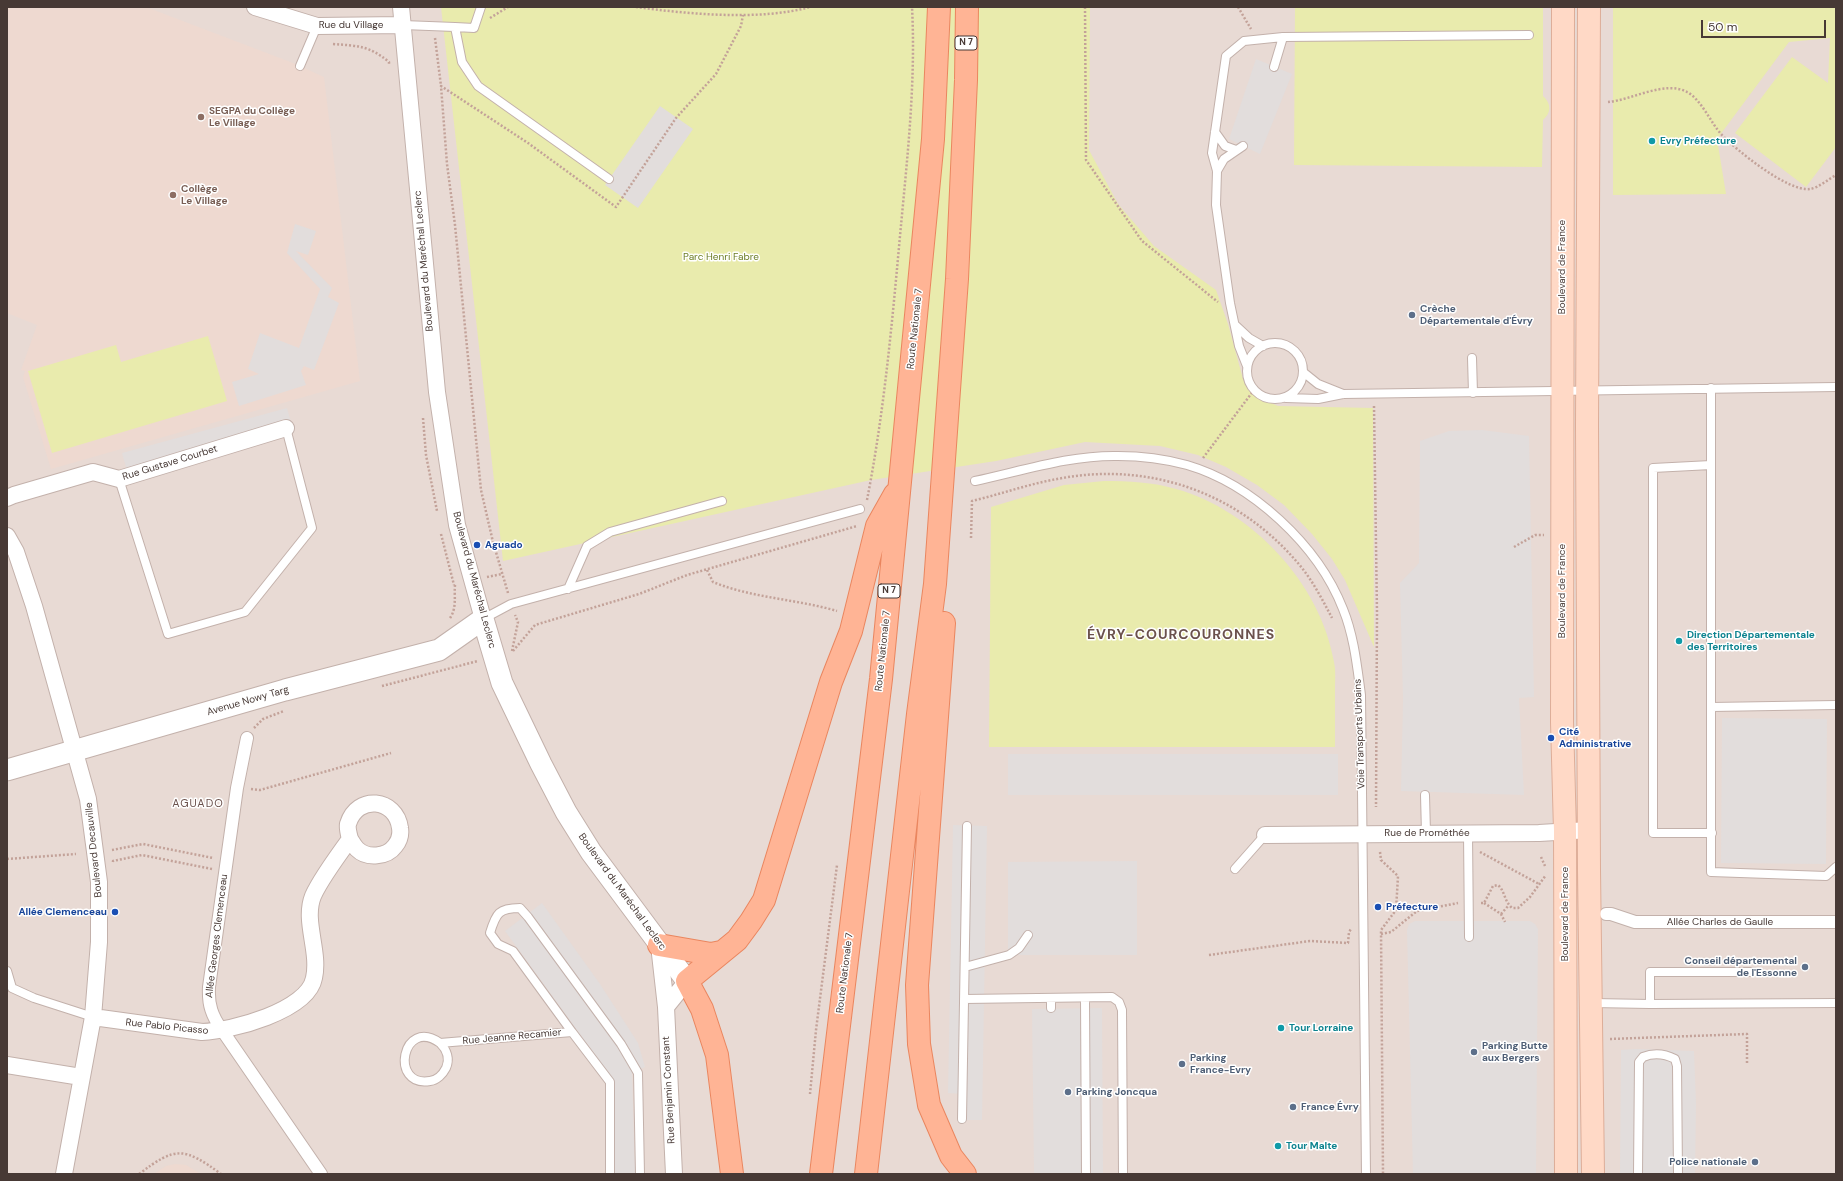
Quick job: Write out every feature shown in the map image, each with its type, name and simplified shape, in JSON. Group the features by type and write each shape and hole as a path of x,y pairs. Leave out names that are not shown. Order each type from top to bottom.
{"main road":[{"name":"Route Nationale 7","path":"821,1174 881,679 933,139 939,7"},
{"name":"N 7","path":"866,1174 918,714 935,584 957,279 966,80 967,7"},
{"name":"Boulevard de France","path":"1563,7 1561,392 1566,1174"},
{"path":"1589,7 1588,390 1593,1174"},
{"path":"732,1174 717,1055 702,1009 687,981 737,940 752,922 764,900 831,682 851,631 877,526 900,486"},
{"path":"935,584 944,615 917,985 919,1044 929,1105 951,1156 965,1174"},
{"path":"659,945 711,954 721,952"}],"street":[{"name":"Rue du Village","path":"255,7 317,26 403,25"},
{"name":"Boulevard du Maréchal Leclerc","path":"401,7 437,392 457,525 483,619 503,654 502,683 566,812 591,852 687,981"},
{"name":"Rue Gustave Courbet","path":"7,498 93,472 119,479 286,428"},
{"name":"Boulevard Decauville","path":"7,536 16,552 34,606 88,799 100,896 99,942 93,1017 64,1174"},
{"name":"Avenue Nowy Targ","path":"7,770 285,690 439,650 483,619"},
{"name":"Allée Georges Clemenceau","path":"247,738 223,865 208,1002 213,1016 222,1030 322,1174"},
{"name":"Rue de Prométhée","path":"1264,835 1565,832 1590,830"},
{"name":"Rue Pablo Picasso","path":"93,1017 202,1032 222,1030 265,1018 293,1003 304,995 314,978 311,909 314,896 350,839"},
{"name":"Allée Charles de Gaulle","path":"1606,914 1635,922 1836,922"},
{"name":"Rue Benjamin Constant","path":"659,945 666,1007 674,1174"},
{"path":"666,1007 687,981"},
{"path":"7,1065 81,1077"}],"lane":[{"path":"403,25 474,28 481,7"},
{"path":"300,66 317,26"},
{"path":"455,27 462,62 478,86 609,179"},
{"path":"1529,35 1283,37 1244,41 1226,56 1212,153 1217,171 1216,205 1232,314 1239,346 1247,366 1247,378 1254,390 1271,400 1286,398 1318,399 1343,394 1836,387"},
{"path":"1274,67 1283,37"},
{"path":"1215,132 1225,146 1239,148 1224,159 1217,171"},
{"path":"1235,325 1249,338 1263,346"},
{"path":"1247,366 1252,355 1263,346 1274,343 1289,347 1300,359 1303,372 1297,389 1286,398"},
{"path":"1472,358 1472,393"},
{"path":"1303,372 1318,384 1343,394"},
{"path":"1711,388 1711,872 1826,876 1836,867"},
{"path":"119,479 168,634 245,612 312,528 286,428"},
{"name":"Voie Transports Urbains","path":"975,481 1082,458 1117,456 1154,458 1195,469 1223,480 1255,499 1287,527 1310,552 1330,581 1343,609 1353,642 1361,695 1370,833 1363,852 1366,1174"},
{"path":"1711,465 1653,468 1653,833 1712,833"},
{"path":"568,589 587,546 610,532 722,501"},
{"path":"483,619 511,604 860,509"},
{"path":"1711,708 1836,704"},
{"path":"1425,795 1426,833"},
{"path":"962,1119 967,826"},
{"path":"1468,833 1469,937"},
{"path":"1234,869 1264,835"},
{"path":"572,1032 513,952 498,944 490,932 494,918 506,908 520,908 528,917 621,1044 638,1073 640,1174"},
{"path":"965,967 1009,955 1019,948 1028,935"},
{"path":"7,971 12,988 34,998 93,1017"},
{"path":"1650,1004 1650,972 1754,972"},
{"path":"964,999 1112,997 1119,1002 1122,1010 1123,1174"},
{"path":"1051,998 1052,1008"},
{"path":"1085,998 1086,1174"},
{"path":"1591,1002 1650,1004 1836,1003"},
{"name":"Rue Jeanne Recamier","path":"440,1043 446,1050 448,1058 444,1071 438,1078 430,1081 421,1081 413,1077 407,1071 404,1062 404,1054 408,1046 415,1040 424,1037 432,1038 440,1043 572,1032 610,1082 610,1174"},
{"path":"1638,1174 1640,1062 1643,1057 1649,1055 1668,1056 1675,1059 1677,1066 1678,1174"}],"path":[{"path":"636,7 668,11 743,14 794,12 810,7"},
{"path":"1085,7 1086,160 1142,241 1232,314"},
{"path":"1238,7 1258,40"},
{"path":"441,86 528,143 616,207 676,118 716,74 741,26 743,14"},
{"path":"433,26 441,86 447,164 455,225 481,490 502,574 518,622 503,654"},
{"path":"310,41 360,46 376,52 389,62 389,70"},
{"path":"1589,104 1618,101 1670,87 1688,92 1704,110 1721,134 1753,161 1778,179 1800,189 1811,189 1836,175"},
{"path":"1195,469 1254,390"},
{"path":"1370,833 1377,613 1374,394"},
{"path":"423,416 426,455 438,516"},
{"path":"971,538 972,501 1058,479 1093,475 1126,474 1166,480 1200,490 1227,504 1275,539 1302,568 1318,591 1333,621"},
{"path":"377,687 503,654 535,625 639,594 688,575 857,526"},
{"path":"441,532 456,599 453,614 446,623"},
{"path":"1514,547 1535,535 1546,535"},
{"path":"707,570 713,582 729,589 812,604 838,611"},
{"path":"454,585 502,574"},
{"path":"439,650 445,670"},
{"path":"247,738 263,719 289,710"},
{"path":"238,788 260,790 391,753"},
{"path":"112,850 143,844 223,865"},
{"path":"1363,852 1381,852 1382,860 1398,876 1396,910 1381,930 1383,1174"},
{"path":"7,859 76,854"},
{"path":"113,861 142,855 223,865"},
{"path":"1484,903 1501,914 1505,922"},
{"path":"1501,914 1509,906"},
{"path":"1209,955 1310,941 1348,943 1349,932"},
{"path":"1605,1040 1747,1034 1747,1064"},
{"path":"139,1174 155,1162 174,1153 189,1154 204,1161 221,1174"}],"shaded area":[{"path":"7,7 1836,7 1836,1174 7,1174"},
{"name":"Collège Le Village","path":"7,7 146,7 293,63 324,77 360,381 51,469 23,377 25,371 21,370 37,325 7,313"},
{"path":"1256,59 1292,74 1260,154 1229,139"},
{"path":"660,106 693,129 638,208 605,185"},
{"path":"295,224 316,231 308,255 296,251 332,288 328,297 339,303 314,370 304,366 301,371 306,385 239,406 232,382 259,374 248,369 260,333 299,348 320,289 287,253"},
{"path":"287,408 294,433 129,478 122,453"},
{"path":"1482,430 1529,436 1534,697 1519,698 1524,795 1401,791 1403,700 1400,583 1419,563 1420,441 1449,431"},
{"path":"1722,718 1827,719 1826,864 1721,863"},
{"path":"1008,754 1338,754 1338,795 1008,795"},
{"path":"953,825 987,826 982,1120 962,1120 963,1094 948,1093"},
{"path":"1137,861 1137,955 1008,955 1008,862"},
{"path":"542,903 600,984 638,1043 645,1067 632,1073 635,1174 615,1174 613,1080 505,931"},
{"name":"Parking Butte aux Bergers","path":"1415,921 1530,921 1535,924 1538,929 1536,1174 1413,1174 1407,930 1409,924"},
{"name":"Parking Joncqua","path":"1102,1008 1103,1174 1034,1174 1032,1009"},
{"path":"1636,1049 1694,1051 1696,1103 1695,1174 1620,1174 1621,1050"},
{"path":"175,1164 186,1165 201,1174 154,1174 166,1166"}],"green space":[{"name":"Parc Henri Fabre","path":"441,7 1090,7 1089,150 1118,204 1154,246 1216,290 1228,324 1243,379 1260,398 1278,406 1373,408 1374,647 1345,580 1332,559 1312,534 1284,505 1257,485 1226,467 1198,455 1160,446 1085,442 996,461 871,480 503,561"},
{"path":"1295,7 1543,7 1543,96 1548,102 1549,111 1543,120 1542,167 1294,165"},
{"path":"1613,7 1836,7 1836,147 1806,187 1735,133 1792,57 1828,83 1830,38 1789,42 1717,139 1726,194 1613,195"},
{"path":"208,336 227,401 52,453 28,371 116,345 121,362"},
{"path":"1104,481 1149,483 1176,489 1204,499 1231,514 1256,532 1279,554 1315,605 1327,633 1335,669 1335,747 989,747 991,507 1064,485"}],"place":[{"name":"SEGPA du Collège Le Village","path":"201,117"},
{"name":"Evry Préfecture","path":"1652,141"},
{"name":"Collège Le Village","path":"173,195"},
{"name":"Crèche Départementale d'Évry","path":"1412,315"},
{"name":"Aguado","path":"477,545"},
{"name":"Direction Départementale des Territoires","path":"1679,641"},
{"name":"Cité Administrative","path":"1551,738"},
{"name":"Préfecture","path":"1378,907"},
{"name":"Allée Clemenceau","path":"115,912"},
{"name":"Conseil départemental de l'Essonne","path":"1805,967"},
{"name":"Tour Lorraine","path":"1281,1028"},
{"name":"Parking Butte aux Bergers","path":"1474,1052"},
{"name":"Parking France-Evry","path":"1182,1064"},
{"name":"Parking Joncqua","path":"1068,1092"},
{"name":"France Évry","path":"1293,1107"},
{"name":"Tour Malte","path":"1278,1146"},
{"name":"Police nationale","path":"1755,1162"}],"district":[{"name":"ÉVRY-COURCOURONNES","path":"1181,635"},
{"name":"AGUADO","path":"198,804"}]}
